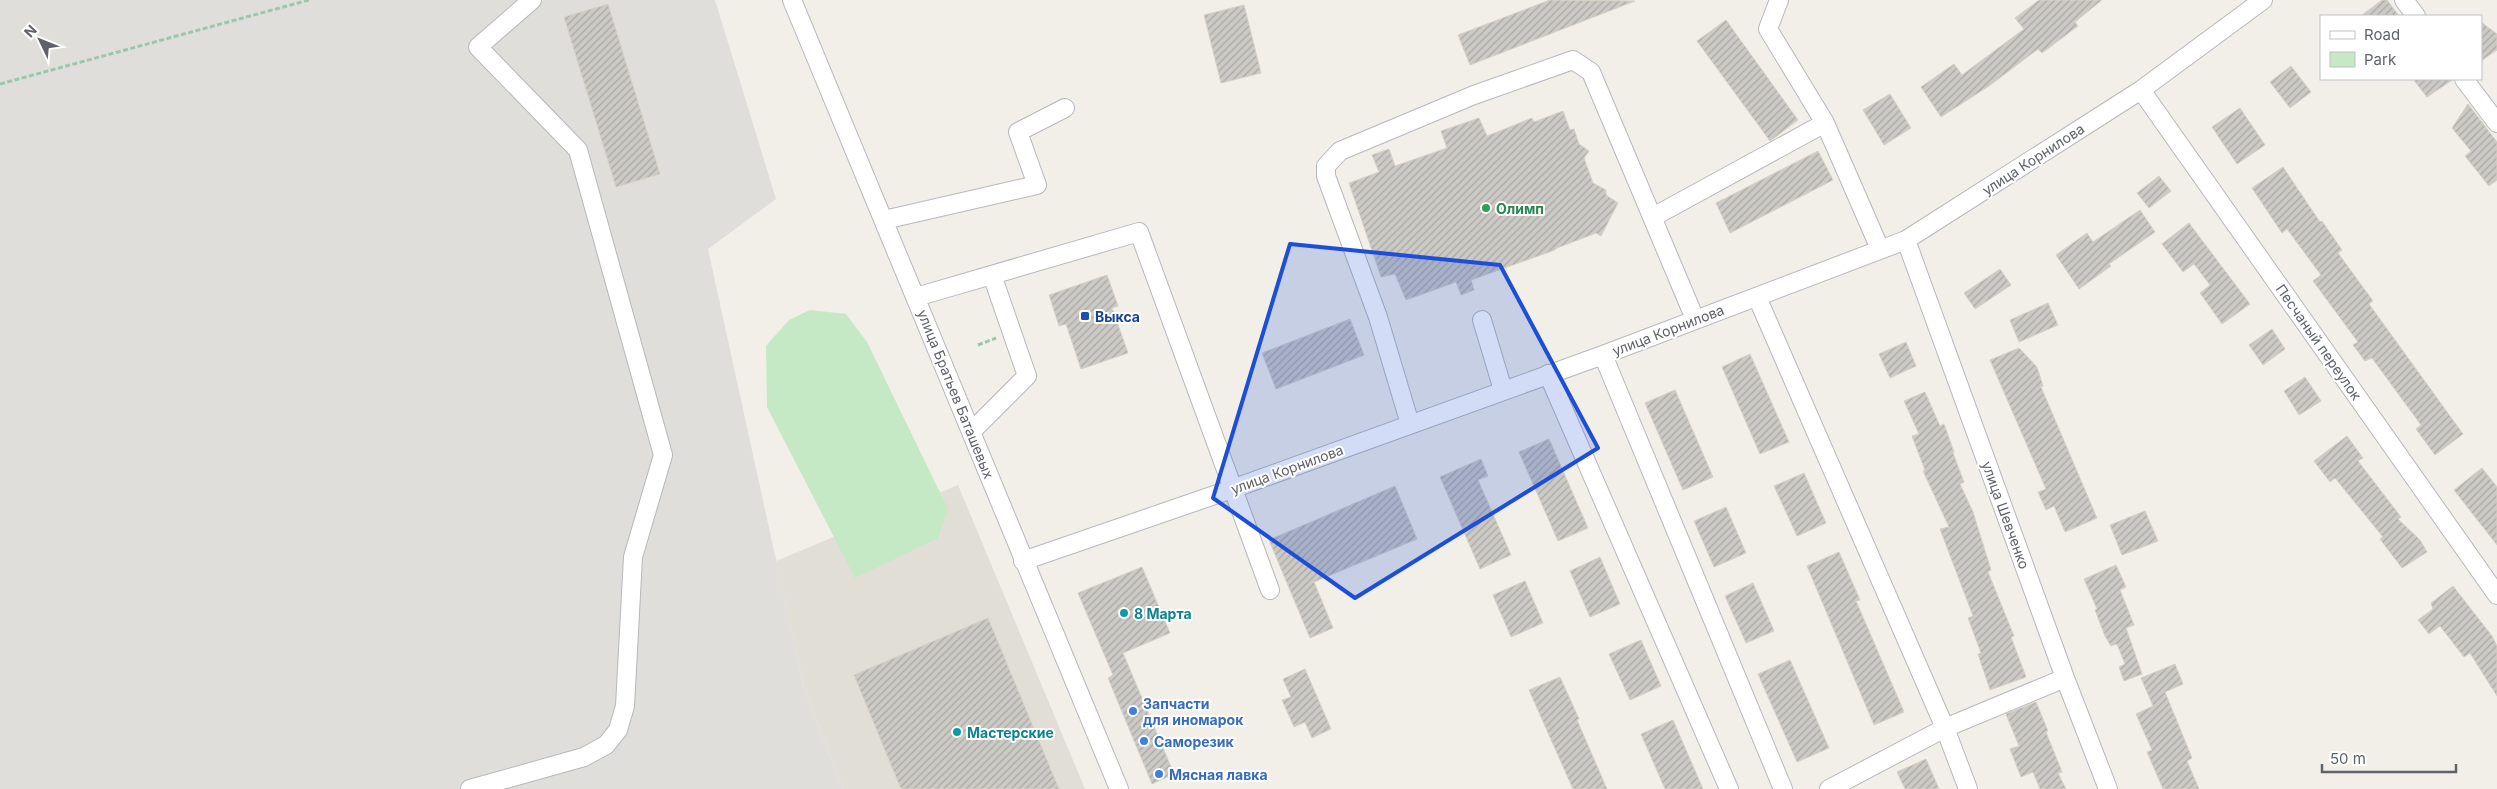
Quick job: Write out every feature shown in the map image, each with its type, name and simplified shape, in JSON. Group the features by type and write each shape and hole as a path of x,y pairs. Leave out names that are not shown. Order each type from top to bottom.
{"street":[{"path":"470,789 584,757 606,745 618,730 625,706 633,557 663,455 578,150 478,47 532,0"},
{"name":"улица Братьев Баташевых","path":"792,0 1119,789"},
{"path":"1780,0 1768,29 1825,123 1880,249"},
{"name":"улица Корнилова","path":"1023,561 1232,489 1603,354 1906,240 2141,90 2262,0"},
{"path":"2404,0 2415,15"},
{"path":"1410,424 1378,317 1326,176 1326,166 1340,151 1474,95 1573,60 1591,72 1695,319"},
{"path":"2465,80 2497,122"},
{"name":"Песчаный переулок","path":"2141,90 2497,595"},
{"path":"884,220 1037,185 1018,132 1064,108"},
{"path":"1652,217 1825,123"},
{"path":"916,297 1139,232 1270,590"},
{"name":"улица Шевченко","path":"1906,240 2065,678 2108,789"},
{"path":"971,432 1027,376 992,275"},
{"path":"1757,297 1945,728 1968,789"},
{"path":"1482,320 1503,390"},
{"path":"1603,354 1784,789"},
{"path":"1548,374 1729,789"},
{"path":"1829,789 1945,728 2065,678"}],"path":[{"path":"0,84 309,0"}],"highlighted area":[{"path":"1290,244 1500,265 1598,448 1355,598 1213,498"}],"shaded area":[{"path":"0,0 715,0 776,199 708,249 804,688 843,789 0,789"},
{"path":"958,485 1085,789 843,789 804,688 776,561"}],"green space":[{"path":"810,310 846,314 867,342 948,509 938,538 855,578 767,407 766,346 789,320"}],"building":[{"path":"1550,0 1635,1 1470,65 1458,35"},
{"path":"2039,0 2102,0 2075,22 2078,26 2042,53 2038,49 1989,86 1941,117 1921,87 1954,64 1962,75 2024,29 2015,18"},
{"path":"2382,0 2387,0 2398,15 2362,15"},
{"path":"608,4 660,174 616,187 564,17"},
{"path":"1244,5 1261,73 1221,83 1204,15"},
{"path":"1726,20 1798,120 1770,141 1697,41"},
{"path":"2482,23 2497,34 2497,50 2482,60"},
{"path":"2291,66 2311,92 2290,108 2270,82"},
{"path":"2414,80 2452,80 2427,97"},
{"path":"1890,94 1911,128 1884,145 1863,110"},
{"path":"2468,104 2497,142 2497,180 2489,186 2465,156 2471,151 2452,128"},
{"path":"2240,108 2265,145 2237,164 2212,127"},
{"name":"Олимп","path":"1563,111 1570,130 1574,129 1579,144 1589,151 1584,158 1593,183 1606,190 1606,195 1618,203 1601,236 1596,233 1471,280 1474,290 1461,295 1456,282 1406,300 1395,274 1381,277 1349,183 1379,172 1372,155 1389,149 1395,166 1447,148 1441,131 1479,118 1487,136 1532,118 1534,122"},
{"path":"1818,151 1833,180 1730,233 1716,203"},
{"path":"2283,167 2320,222 2322,221 2342,250 2338,253 2373,301 2369,304 2463,434 2435,455 2416,429 2421,425 2372,358 2365,361 2353,345 2358,342 2313,281 2321,275 2287,229 2282,233 2252,188"},
{"path":"2159,176 2171,191 2149,208 2137,193"},
{"path":"2140,210 2155,232 2109,264 2111,266 2079,289 2056,255 2087,233 2093,242"},
{"path":"2189,223 2250,304 2222,324 2200,293 2210,285 2194,264 2183,272 2162,244"},
{"path":"2000,269 2011,285 1975,309 1964,293"},
{"name":"Выкса","path":"1107,275 1118,306 1112,308 1128,353 1081,369 1066,324 1059,326 1049,295"},
{"path":"2048,303 2058,325 2019,342 2010,320"},
{"path":"1350,319 1364,355 1276,389 1262,353"},
{"path":"2272,329 2285,349 2263,365 2249,345"},
{"path":"1906,342 1916,366 1890,378 1879,354"},
{"path":"2019,348 2037,367 2043,386 2041,387 2097,518 2065,532 2054,506 2046,510 2038,492 2046,489 1990,360"},
{"path":"1750,354 1789,442 1760,454 1722,367"},
{"path":"2305,377 2321,401 2299,415 2284,391"},
{"path":"1675,390 1713,477 1683,490 1645,403"},
{"path":"1925,392 1940,426 1944,424 1954,452 1964,482 1960,484 1973,512 1991,570 1988,572 2014,636 2011,637 2026,677 1990,690 1978,654 1981,653 1968,618 1973,616 1940,529 1949,527 1923,471 1925,470 1912,436 1919,434 1904,401"},
{"path":"2347,436 2363,458 2358,461 2401,517 2398,519 2420,540 2427,552 2402,568 2380,539 2383,537 2335,478 2330,482 2314,461"},
{"path":"1549,439 1588,528 1558,541 1519,452"},
{"path":"1481,459 1488,476 1478,480 1511,555 1480,569 1440,477"},
{"path":"2482,468 2497,487 2497,545 2454,490"},
{"path":"1804,473 1826,523 1797,536 1774,486"},
{"path":"1395,486 1417,539 1314,582 1333,628 1310,638 1269,540"},
{"path":"1726,507 1746,553 1714,567 1694,521"},
{"path":"2145,511 2158,541 2122,555 2110,525"},
{"path":"1839,552 1860,600 1856,601 1904,712 1874,725 1807,566"},
{"path":"1600,557 1620,604 1590,617 1570,571"},
{"path":"2116,565 2126,587 2120,590 2134,625 2126,628 2142,674 2124,681 2119,667 2125,664 2117,644 2111,646 2105,636 2095,610 2097,609 2084,579"},
{"name":"8 Марта","path":"1142,567 1170,633 1123,653 1174,774 1152,784 1108,678 1113,675 1078,593"},
{"path":"1525,581 1543,623 1511,637 1493,595"},
{"path":"1753,583 1774,631 1746,643 1725,596"},
{"path":"2453,586 2492,636 2497,646 2497,696 2470,653 2464,657 2440,626 2429,634 2418,620 2433,609 2431,603"},
{"name":"Мастерские","path":"988,618 1059,789 901,789 854,675"},
{"path":"1641,640 1661,686 1630,700 1609,654"},
{"path":"1790,660 1829,748 1797,762 1758,674"},
{"path":"2175,664 2183,684 2165,692 2192,758 2187,761 2199,789 2163,789 2147,752 2152,750 2136,714 2153,706 2141,678"},
{"path":"1305,669 1331,729 1312,738 1305,722 1294,727 1282,700 1291,697 1283,679"},
{"path":"1560,677 1607,789 1573,789 1529,690"},
{"path":"2036,702 2062,772 2058,773 2066,789 2040,789 2033,772 2021,777 2010,749 2019,746 2006,714"},
{"path":"1673,720 1703,789 1665,789 1641,734"},
{"path":"1926,759 1939,789 1905,789 1897,772"}],"place":[{"name":"Олимп","path":"1486,208"},
{"name":"Выкса","path":"1085,316"},
{"name":"8 Марта","path":"1124,613"},
{"name":"Запчасти для иномарок","path":"1133,711"},
{"name":"Мастерские","path":"957,732"},
{"name":"Саморезик","path":"1144,741"},
{"name":"Мясная лавка","path":"1159,774"}]}
